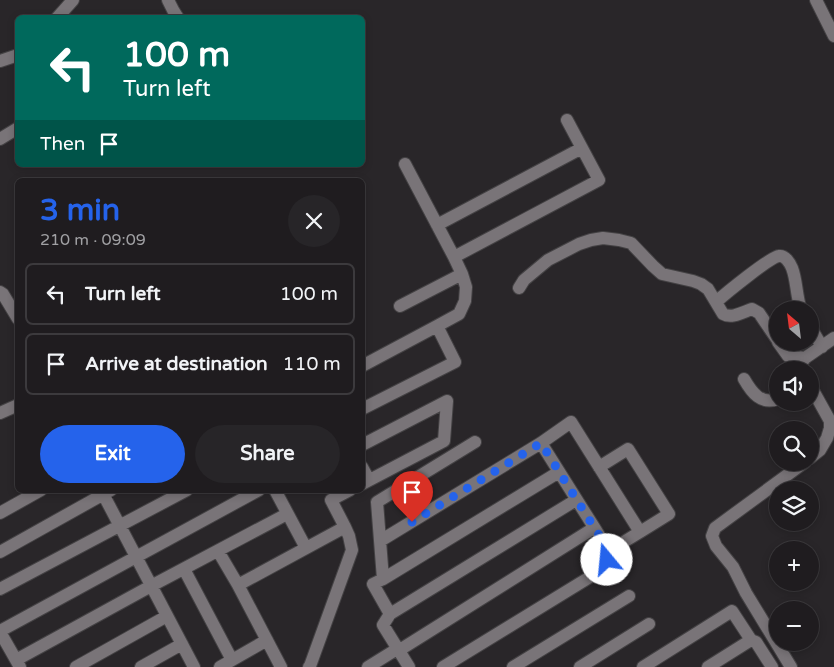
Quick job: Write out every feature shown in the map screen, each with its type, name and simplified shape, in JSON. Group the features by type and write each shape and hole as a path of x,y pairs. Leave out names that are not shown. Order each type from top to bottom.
{"street":[{"path":"60,15 74,0"},
{"path":"168,0 175,15"},
{"path":"834,5 819,6 834,36"},
{"path":"0,61 15,56"},
{"path":"454,257 598,180 567,120"},
{"path":"438,225 582,148"},
{"path":"365,364 459,314 465,301 466,287 462,274 405,164"},
{"path":"519,288 524,280 548,260 585,242 603,238 619,240 631,243 662,274 676,276 701,284 708,289 723,314 730,316 752,309 759,313 769,328"},
{"path":"716,302 760,267 775,257 781,256 789,262 792,268 798,301"},
{"path":"400,306 462,274"},
{"path":"0,292 15,314"},
{"path":"365,407 455,362 438,326"},
{"path":"807,361 834,338"},
{"path":"819,342 822,347"},
{"path":"784,351 788,356 798,361"},
{"path":"744,379 749,389 769,401"},
{"path":"365,443 447,401 444,441 366,482"},
{"path":"819,401 830,421 830,428 827,438 819,451"},
{"path":"0,413 15,406"},
{"path":"380,541 541,443 571,422 640,532"},
{"path":"382,579 377,502 475,442"},
{"path":"444,667 603,569 607,560 609,551 541,443"},
{"path":"599,467 628,449 669,514 609,551"},
{"path":"791,667 746,593 733,567 716,546 712,536 715,528 793,471"},
{"path":"390,614 373,584 559,472"},
{"path":"0,513 36,493"},
{"path":"0,552 102,493"},
{"path":"106,493 120,525 194,667"},
{"path":"0,589 181,493"},
{"path":"253,493 0,632 18,664 151,586 288,514"},
{"path":"277,493 306,548"},
{"path":"309,667 352,550 349,536 328,495"},
{"path":"409,667 383,626 390,614 576,500"},
{"path":"238,585 345,527"},
{"path":"368,667 594,528"},
{"path":"218,551 281,667"},
{"path":"184,568 232,660"},
{"path":"513,667 532,662 629,596"},
{"path":"644,667 732,611 751,640 756,642 772,667"},
{"path":"76,667 167,616"},
{"path":"580,667 649,624"},
{"path":"220,667 267,640"},
{"path":"708,667 751,640"},
{"path":"141,667 182,644"}],"route":[{"path":"412,522 541,443 609,551 607,560"}]}
